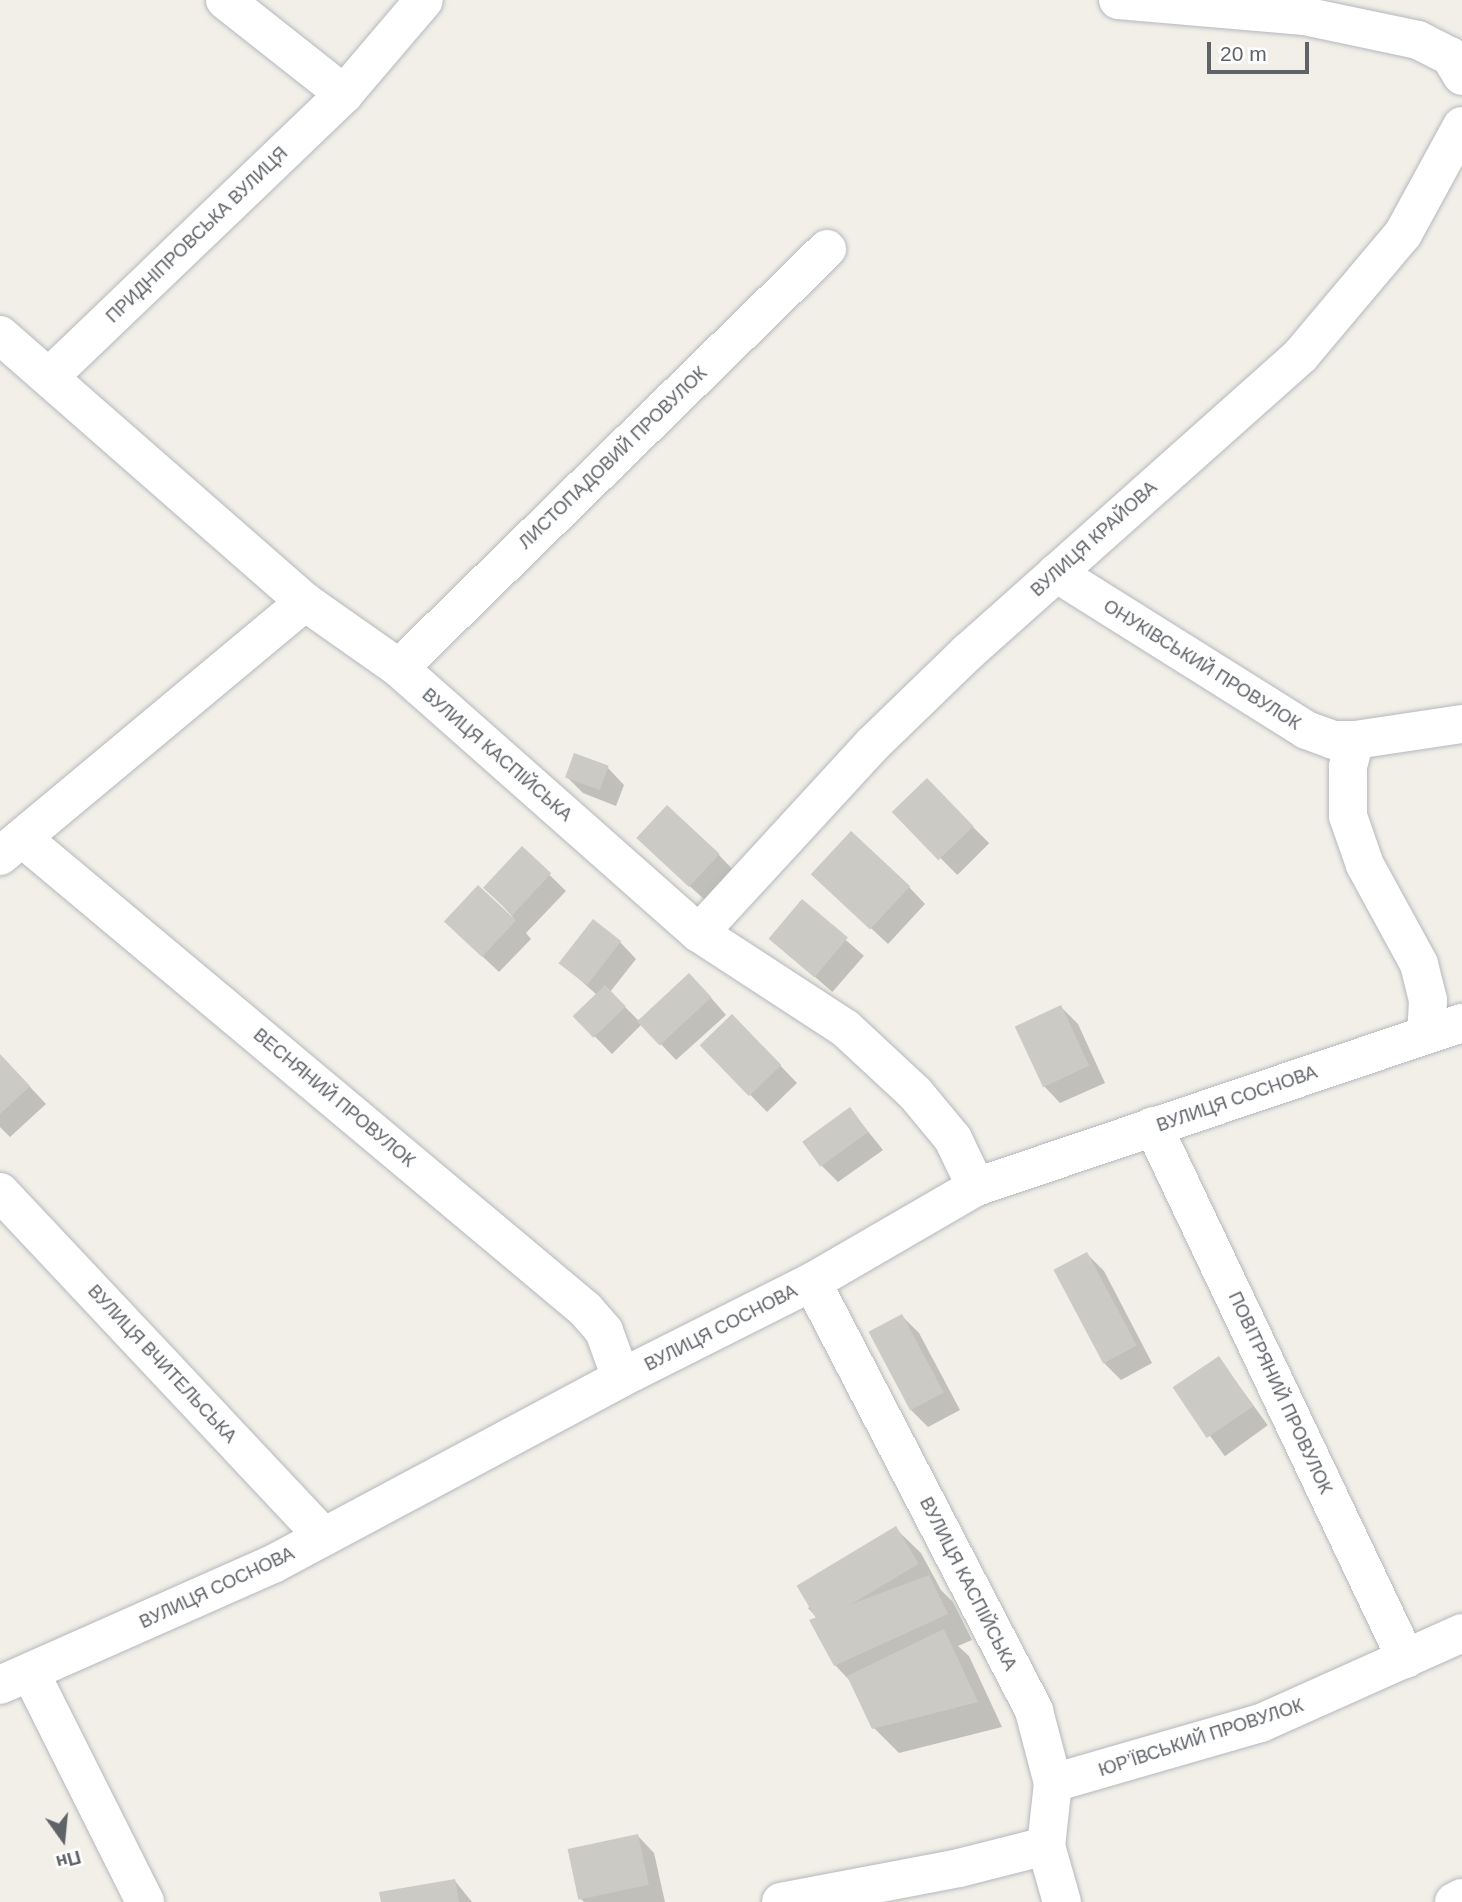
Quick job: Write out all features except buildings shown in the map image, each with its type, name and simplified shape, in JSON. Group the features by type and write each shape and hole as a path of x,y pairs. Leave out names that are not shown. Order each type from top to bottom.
{"street":[{"path":"225,0 344,94"},
{"name":"ПРИДНІПРОВСЬКА ВУЛИЦЯ","path":"49,377 344,94 424,0"},
{"path":"1118,0 1304,8 1435,46 1450,56 1462,76"},
{"name":"ВУЛИЦЯ КРАЙОВА","path":"699,933 873,744 1056,573 1301,355 1403,234 1462,126"},
{"name":"ЛИСТОПАДОВИЙ ПРОВУЛОК","path":"399,668 827,249"},
{"name":"ВУЛИЦЯ КАСПІЙСЬКА","path":"0,335 304,602 399,668 699,933 845,1028 915,1093 953,1139 976,1187"},
{"name":"ОНУКІВСЬКИЙ ПРОВУЛОК","path":"1056,573 1306,730 1333,740 1355,740 1462,724"},
{"name":"ВЕСНЯНИЙ ПРОВУЛОК","path":"304,602 11,847 585,1309 604,1331 621,1378"},
{"path":"1355,740 1348,767 1348,816 1365,865 1419,964 1428,1000 1426,1035"},
{"name":"ВУЛИЦЯ СОСНОВА","path":"15,1678 224,1588 324,1537 621,1378 812,1282 976,1187 1462,1023"},
{"name":"ПОВІТРЯНИЙ ПРОВУЛОК","path":"1153,1126 1406,1659"},
{"name":"ВУЛИЦЯ ВЧИТЕЛЬСЬКА","path":"0,1192 324,1537"},
{"name":"ВУЛИЦЯ КАСПІЙСЬКА","path":"812,1282 1034,1711 1053,1783 1046,1846 1062,1902"},
{"name":"ЮР’ЇВСЬКИЙ ПРОВУЛОК","path":"1053,1783 1261,1723 1462,1633"},
{"path":"15,1678 145,1902"},
{"path":"781,1902 959,1868 1046,1846"},
{"path":"1454,1902 1462,1898"}]}
